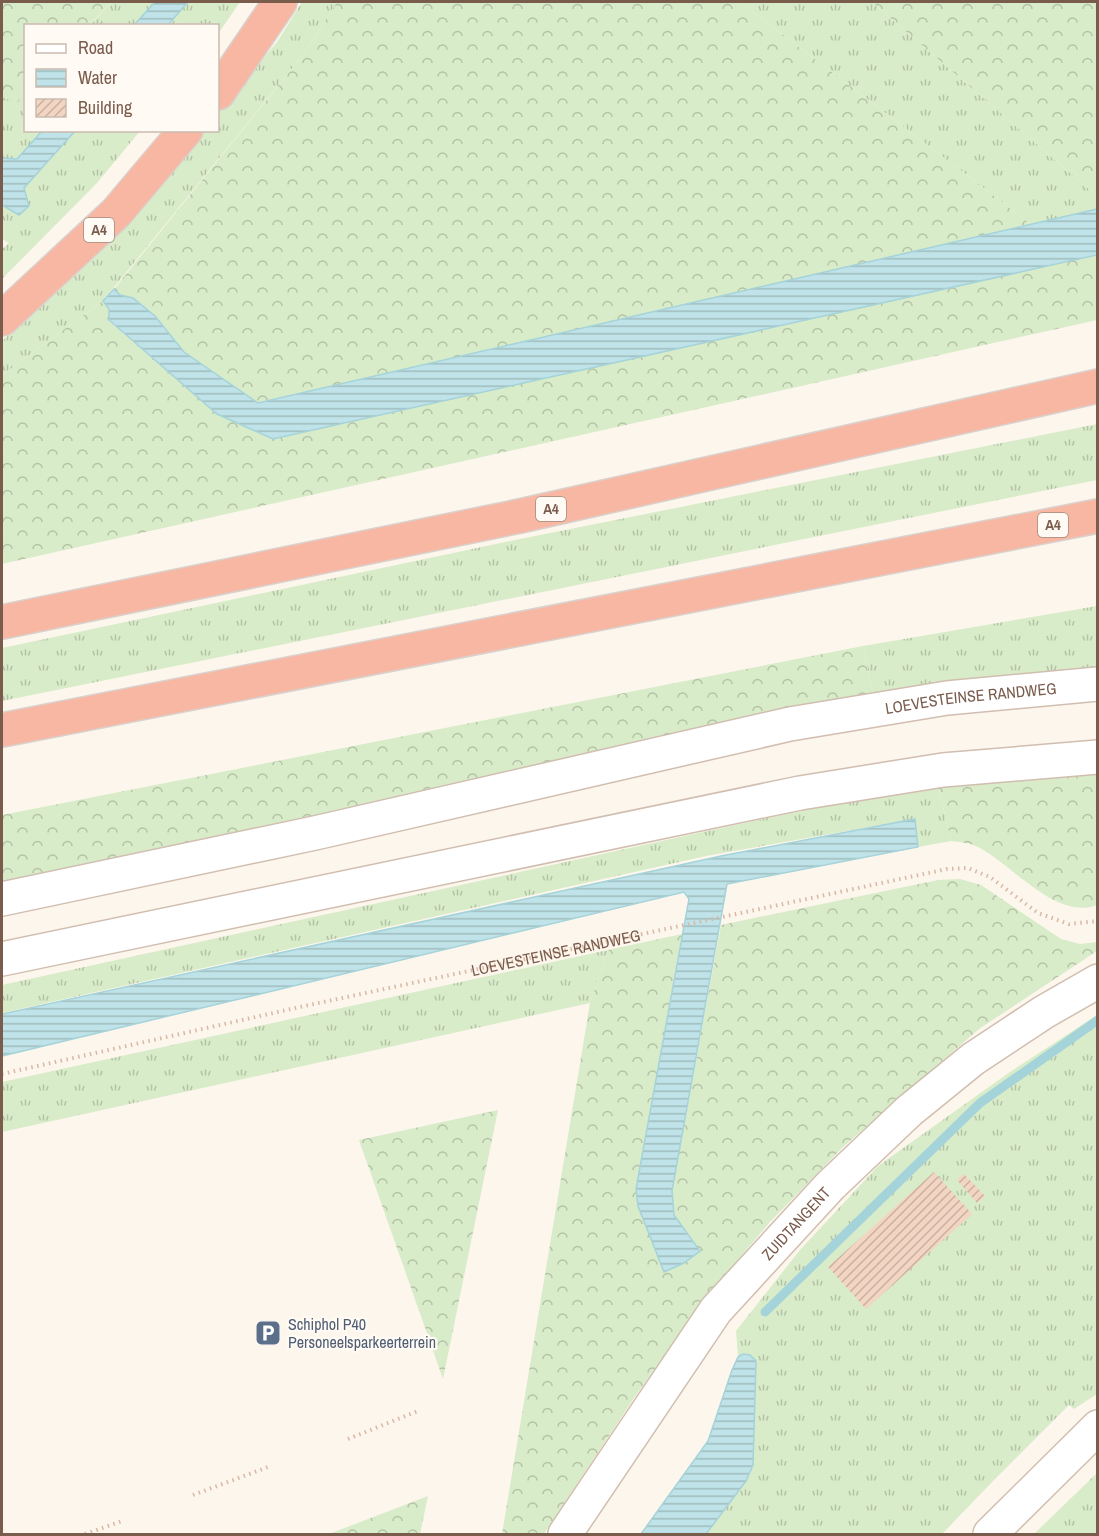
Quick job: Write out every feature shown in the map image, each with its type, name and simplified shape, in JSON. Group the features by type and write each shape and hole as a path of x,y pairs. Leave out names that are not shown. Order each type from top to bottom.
{"highway":[{"path":"219,92 280,2"},
{"name":"A4","path":"2,319 116,213 184,132"},
{"name":"A4","path":"2,622 520,516 1098,386"},
{"name":"A4","path":"2,730 1098,516"},
{"name":"A4","path":"1008,533 1098,530"}],"street":[{"name":"LOEVESTEINSE RANDWEG","path":"2,899 315,833 790,724 947,698 1098,684"},
{"path":"2,959 800,793 943,770 1098,757"},
{"name":"ZUIDTANGENT","path":"566,1534 716,1310 830,1186 909,1111 973,1059 1044,1012 1098,981"},
{"path":"990,1534 1098,1427"},
{"path":"1000,1534 1033,1490"}],"path":[{"name":"LOEVESTEINSE RANDWEG","path":"2,1074 947,869 968,868 990,877 1038,913 1069,924 1098,921"},
{"path":"348,1439 417,1411"},
{"path":"193,1495 268,1467"},
{"path":"85,1534 122,1521"}],"green space":[{"path":"2,2 112,2 90,24 24,24 24,94 17,103 2,97"},
{"path":"112,2 155,2 135,24 91,24"},
{"path":"188,2 240,2 219,33 219,24 170,24"},
{"path":"302,2 337,2 303,55 103,301 2,375 2,341 96,254 200,132 219,132 219,111 277,42"},
{"path":"337,2 740,2 1032,225 258,403 184,352 155,316 133,298 120,295 114,289 303,55"},
{"path":"740,2 872,2 1097,196 1097,209 1032,225"},
{"path":"872,2 1097,2 1097,196"},
{"path":"24,94 24,132 41,132 17,160 2,158 2,97 16,102"},
{"path":"74,132 139,132 97,183 2,279 2,249 9,243 2,239 2,205 19,215 24,188"},
{"path":"1097,255 1097,320 2,564 2,375 103,301 109,309 109,321 217,414 273,439"},
{"path":"1097,424 1097,480 2,701 2,648 520,539"},
{"path":"1097,606 1097,675 874,699 863,646"},
{"path":"863,646 874,699 2,885 2,815"},
{"path":"1097,761 1097,905 1082,908 1066,905 1050,898 978,847 951,841 937,781"},
{"path":"937,781 951,841 918,847 915,819 706,856 2,1013 2,985"},
{"path":"960,879 981,885 1061,939 1080,944 1097,942 1097,951 979,1029 843,1147 769,1223 709,1294 636,1395 544,1534 502,1534 590,1003 608,950 682,934 636,1189 700,1251 674,1215 672,1191 721,925 938,880"},
{"path":"608,950 590,1003 2,1132 2,1082"},
{"path":"1097,1015 1097,1394 1074,1409 1069,1405 942,1534 706,1534 746,1481 753,1465 753,1427 743,1354 738,1357 736,1331 800,1250 878,1166 1010,1072"},
{"path":"498,1110 443,1379 359,1140"},
{"path":"1097,1473 1097,1534 1034,1534"},
{"path":"428,1496 420,1534 329,1534"}],"water":[{"path":"155,2 188,2 169,24 135,24"},
{"path":"41,132 74,132 24,188 29,206 19,215 2,205 2,158 17,159"},
{"path":"1097,209 1097,255 273,439 217,414 109,320 109,309 103,301 114,289 120,295 133,298 155,316 184,352 258,403"},
{"path":"915,819 918,847 727,884 672,1191 674,1215 700,1251 684,1263 664,1272 638,1206 636,1189 689,899 684,892 2,1056 2,1014 721,856"},
{"path":"743,1354 750,1355 756,1361 753,1465 746,1481 706,1534 641,1534 708,1441 732,1370 738,1357"}],"building":[{"path":"934,1172 972,1214 866,1309 828,1267"},
{"path":"964,1174 985,1196 977,1203 957,1180"}],"waterway":[{"path":"765,1312 980,1103 1098,1020"}],"place":[{"name":"Schiphol P40 Personeelsparkeerterrein","path":"268,1333"}]}
